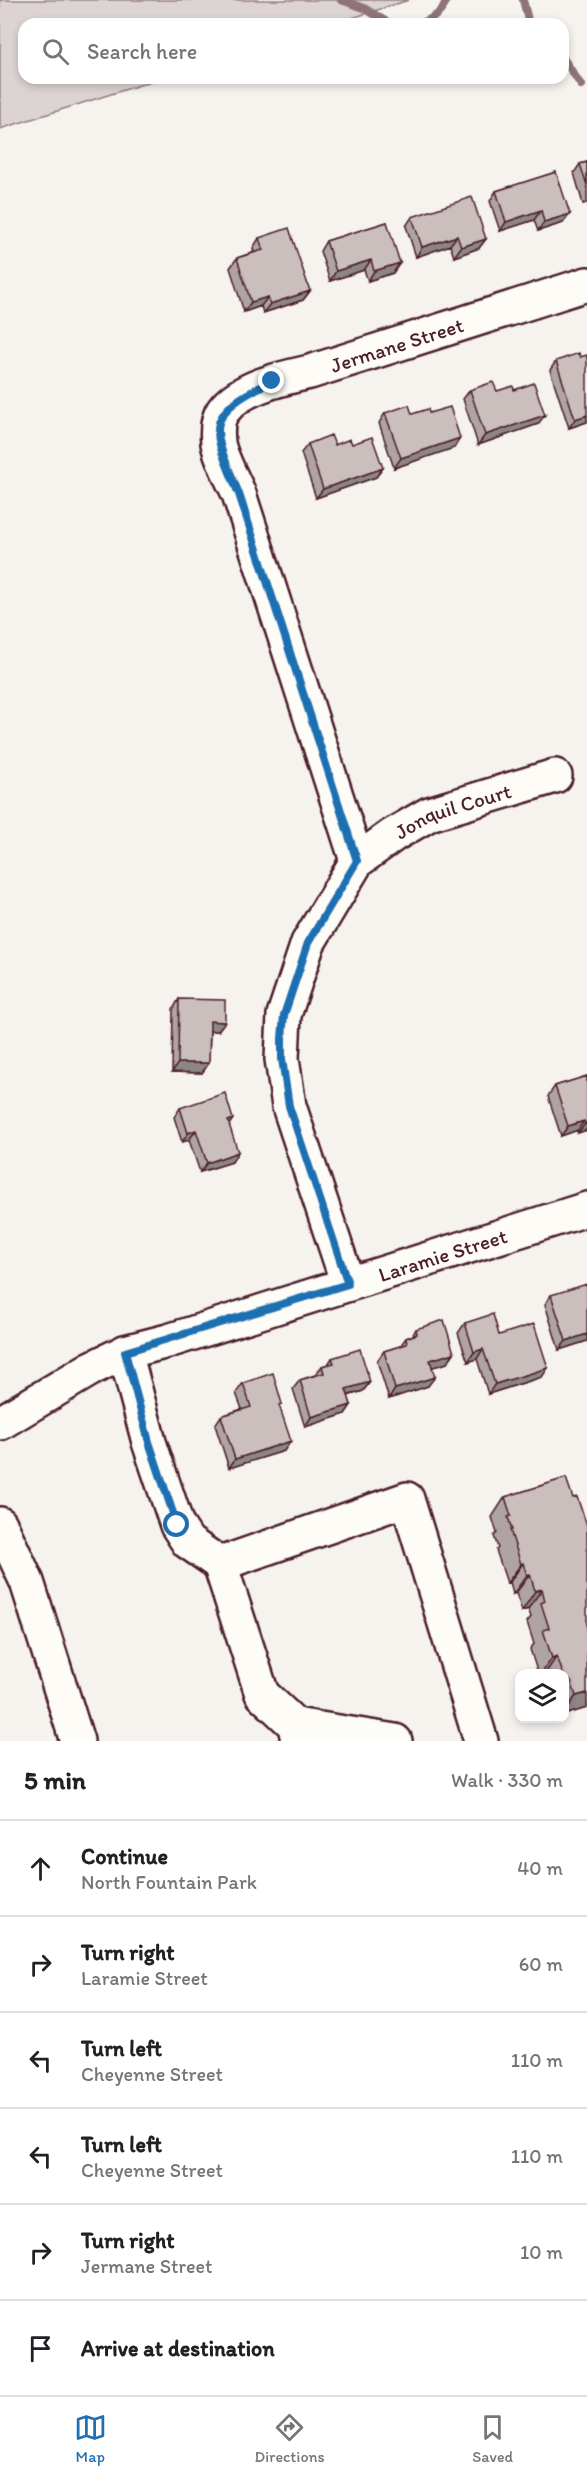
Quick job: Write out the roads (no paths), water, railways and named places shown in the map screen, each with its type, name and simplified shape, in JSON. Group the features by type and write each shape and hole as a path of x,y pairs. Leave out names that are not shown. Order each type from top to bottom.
{"street":[{"name":"Jermane Street","path":"357,861 239,494 218,444 218,424 222,411 243,395 272,381 310,372 587,284"},
{"name":"Jonquil Court","path":"357,861 393,835 429,814 555,776"},
{"path":"348,1284 289,1106 282,1059 282,1038 284,1015 308,943 357,861"},
{"name":"Laramie Street","path":"0,1423 92,1368 125,1352 587,1209"},
{"path":"125,1352 149,1442 177,1525 188,1542 220,1564 262,1694 296,1733 396,1741"},
{"path":"220,1564 407,1499 481,1741"},
{"path":"0,1524 27,1582 77,1741"}],"waterway":[{"path":"341,0 364,8 380,18"},
{"path":"433,18 440,12 446,0"},
{"path":"523,0 528,18"},
{"path":"569,67 581,85"}]}
